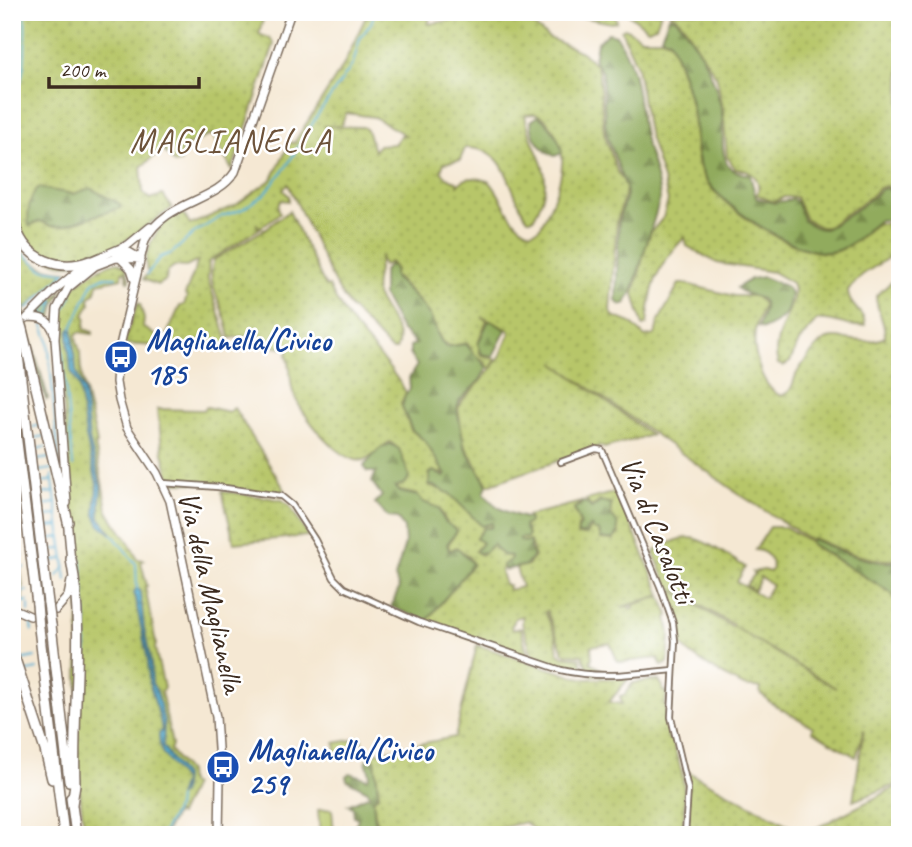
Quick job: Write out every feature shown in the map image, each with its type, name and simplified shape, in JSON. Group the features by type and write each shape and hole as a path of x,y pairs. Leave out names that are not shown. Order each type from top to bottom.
{"highway":[{"path":"12,188 16,228 33,253 45,261 62,266 75,266 90,261"},
{"path":"12,296 68,522"},
{"path":"12,306 76,835"},
{"path":"12,401 64,835"},
{"path":"71,559 77,618 75,784 72,804"},
{"path":"12,650 48,760 62,813"}],"main road":[{"path":"56,610 66,601 70,592 71,559 55,339 56,314 65,292 95,266 116,255 174,210 222,185 233,176 291,12"},
{"name":"Via della Maglianella","path":"156,223 145,240 118,354 117,389 127,428 163,483 170,501 215,717 219,767 219,835"},
{"path":"55,339 48,323 41,318 27,317 56,289 90,261 129,252 141,259"},
{"path":"116,255 131,269 135,283"},
{"path":"12,608 30,616"}],"street":[{"name":"Via di Casalotti","path":"561,462 598,449 603,453 671,613 675,635 672,722 688,789 685,835"},
{"path":"163,483 218,487 283,497 305,525 340,585 419,622 586,676 673,670"}],"green space":[{"path":"12,12 265,12 259,34 271,39 274,44 232,170 212,134 182,148 181,161 175,164 163,149 141,167 143,192 149,199 163,195 172,208 121,244 93,259 65,264 51,261 38,253 27,242 18,220 17,145 12,108"},
{"path":"368,12 432,12 428,24 459,19 523,17 549,38 582,52 596,65 599,74 604,133 626,189 617,221 610,310 613,316 631,323 645,337 655,335 658,322 679,284 734,296 756,296 763,304 755,334 758,365 767,384 781,396 790,390 801,367 825,340 837,338 869,341 885,337 876,296 900,274 900,559 866,557 813,538 809,539 739,494 554,363 651,435 604,448 601,446 488,485 464,444 458,409 461,402 482,380 501,355 509,330 482,317 487,321 480,338 479,351 481,355 496,359 490,369 482,359 476,357 467,343 450,346 442,342 422,306 394,276 395,268 390,262 383,266 380,256 375,290 398,336 396,350 391,350 349,306 334,282 288,184 283,190 289,196 289,201 281,200 278,206 280,213 260,228 256,223 259,229 209,261 208,279 228,342 225,350 126,344 138,303 144,319 143,327 164,341 180,306 184,305 198,261 186,267 174,266 167,272 166,280 157,285 143,279 148,273 148,249 156,233 175,215 177,217 183,213 190,225 236,205 272,179 290,142 294,143 343,66","holes":["346,113 374,117 405,135 401,135 394,144 379,145 374,151 367,130 363,127 323,126 341,126","534,114 544,118 554,131 562,155 562,167 556,191 541,226 531,232 512,217 490,182 472,178 458,185 441,171 444,163 460,160 465,148 492,155 506,173 528,219 533,219 545,189 545,177 525,115"]},
{"path":"558,12 612,12 617,20 611,23"},
{"path":"626,12 661,12 656,26 648,29"},
{"path":"671,12 900,12 900,203 895,192 886,186 879,188 827,227 820,227 806,220 796,197 784,197 774,202 757,195 758,184 754,176 747,171 736,169 727,157 717,78 686,28 676,16 670,15"},
{"path":"669,17 676,18 705,63 716,88 722,114 725,158 734,170 750,175 756,198 774,203 793,199 797,202 804,221 825,229 887,188 897,202 900,231 887,220 879,220 855,241 841,249 826,252 812,250 757,224 723,199 710,186 700,167 690,97 670,40 661,36"},
{"path":"625,28 642,38 670,41 689,98 700,169 711,188 742,215 781,239 818,252 833,252 845,248 878,223 887,224 900,233 900,250 862,275 848,290 848,296 865,325 853,326 817,320 799,341 790,362 783,366 778,364 777,342 793,300 792,283 773,272 717,263 687,246 685,237 675,247 657,276 647,324 643,326 634,294 651,232 663,218 668,201 648,133 637,66 621,30"},
{"path":"608,33 616,35 629,61 660,199 632,292 625,304 620,305 616,301 619,221 627,191 606,132 602,73 594,59 597,43"},
{"path":"538,116 554,133 562,153 555,156 545,151 538,143 531,121"},
{"path":"38,188 73,194 90,188 120,204 120,208 63,226 51,226 40,221 29,226 29,206"},
{"path":"289,211 326,287 329,286 346,315 406,392 401,404 411,430 425,441 445,475 433,471 429,474 429,485 449,493 482,526 491,523 491,527 484,528 476,538 482,543 475,551 481,555 492,544 502,555 510,556 511,559 501,570 505,585 509,585 508,590 522,587 516,568 528,565 535,557 530,541 520,541 520,538 527,538 528,535 524,526 529,522 527,516 581,502 574,510 581,525 578,526 577,535 587,535 591,527 598,530 601,539 613,540 619,533 617,523 610,516 611,505 601,501 591,507 586,500 617,492 661,595 622,607 629,606 634,609 633,605 661,596 669,616 668,663 662,666 658,658 621,662 617,660 610,643 591,646 590,662 602,670 603,675 591,675 582,655 563,652 547,611 545,612 555,634 558,652 563,656 580,658 584,671 564,667 532,654 522,623 523,616 515,618 511,626 512,630 521,628 528,657 426,622 473,564 468,556 456,547 450,551 448,545 457,531 449,527 439,508 423,502 418,495 400,491 396,487 406,483 409,475 399,449 390,442 367,459 355,460 344,455 322,436 303,412 293,392 287,355 289,349 259,344 247,336 230,338 212,279 214,260"},
{"path":"15,241 36,264 67,271 26,309"},
{"path":"18,262 25,321 47,394 46,400 21,315 16,268"},
{"path":"118,262 126,267 130,281 125,271 122,272 122,278 98,283 96,292 89,298 90,304 84,315 84,329 93,334 79,332 76,338 107,509 137,559 144,560 141,562 164,688 161,691 172,745 170,750 188,772 189,783 193,785 179,815 176,813 164,835 85,835 77,770 77,539 70,490 58,332 62,308 69,294 95,271"},
{"path":"390,264 394,269 394,278 430,316 443,344 446,347 466,344 487,368 480,380 459,401 457,409 464,446 487,485 484,493 489,499 505,511 529,519 524,526 527,538 520,538 520,541 530,542 534,555 526,565 504,570 503,565 511,556 502,555 493,544 485,552 478,553 476,551 482,543 476,538 484,528 491,528 492,523 482,526 449,493 429,484 433,471 444,477 446,475 425,441 412,430 402,407 410,389 409,378 417,365 410,355 410,346 416,344 401,330 383,296 383,272"},
{"path":"763,277 786,286 791,293 784,316 763,329 758,327 764,301 737,288 751,279"},
{"path":"63,290 55,304 51,321 35,315"},
{"path":"491,321 506,330 493,356 482,354 478,344 488,322"},
{"path":"207,407 229,412 234,408 285,490 282,491 283,495 225,487 220,483 171,483 163,453 157,409 203,410"},
{"path":"390,444 399,449 409,476 406,483 395,487 400,492 418,496 423,502 439,508 444,520 457,531 447,544 449,551 459,549 473,564 426,621 391,607 399,589 395,577 405,544 404,528 397,518 388,517 375,503 382,496 372,482 376,472 367,472 364,466 379,449"},
{"path":"222,491 282,500 289,505 308,536 234,543"},
{"path":"582,502 591,508 601,502 611,505 610,516 618,527 613,539 601,539 599,530 594,530 591,526 587,534 578,534 581,525 574,508"},
{"path":"12,509 23,589 22,603 12,538"},
{"path":"770,527 785,527 890,592 896,599 900,598 900,783 853,801 864,729 856,757 812,731 813,727 771,703 760,693 761,688 744,686 729,678 701,661 681,644 670,589 732,627 733,625 671,588 654,554 655,551 680,539 699,540 745,567 737,582 764,598 772,585 759,576 761,578 754,590 746,585 755,574 753,572 770,572 772,569 768,555 755,550","holes":["734,627 836,688 821,680"]},
{"path":"812,539 867,560 900,561 900,597 896,598 810,543"},
{"path":"477,645 572,676 587,679 629,678 609,702 622,704 620,696 624,695 633,683 658,680 663,686 663,692 667,691 667,736 668,739 671,738 683,781 683,825 670,835 533,835 532,828 525,822 488,831 487,835 395,835 392,830 378,834 379,823 376,822 373,800 379,795 375,759 369,758 368,754 455,737"},
{"path":"361,738 364,751 337,756 335,743"},
{"path":"369,758 375,759 378,794 373,800 375,822 379,823 380,834 368,835 367,832 363,835 350,835 349,831 358,818 354,816 353,807 348,805 370,795 368,791 347,780 346,776 350,773 368,779 370,774 366,761"},
{"path":"684,770 805,834 900,785 900,835 688,835 688,789"},
{"path":"332,809 334,834 320,835 318,810"}],"water":[{"path":"72,328 76,371 84,392 89,439 101,486 99,517 113,535 100,525 95,515 97,484 86,437 79,386 71,371 68,340 69,330"},
{"path":"136,589 140,590 152,683 157,692 164,722 163,746 184,777 182,793 178,797 183,781 162,752 160,744 159,735 162,730 149,682 148,661 134,592"}],"waterway":[{"path":"16,90 20,60 20,12"},
{"path":"16,93 24,64 25,12"},
{"path":"147,274 161,257 172,253 194,233 222,216 241,210 265,194 286,167 353,64 360,38 375,12"},
{"path":"12,51 15,88"},
{"path":"13,105 16,104 16,93"},
{"path":"24,254 42,269 66,272 27,309"},
{"path":"72,328 93,282 103,277 116,277"},
{"path":"72,295 64,309 60,325 73,466"},
{"path":"54,300 49,316 41,313 54,300"},
{"path":"43,325 48,339 59,463"},
{"path":"33,427 41,425"},
{"path":"35,438 44,436"},
{"path":"36,449 46,447"},
{"path":"37,460 49,458"},
{"path":"39,471 52,469"},
{"path":"52,475 65,567"},
{"path":"40,483 53,480"},
{"path":"42,494 54,492"},
{"path":"43,505 56,503"},
{"path":"44,516 57,515"},
{"path":"12,520 17,519"},
{"path":"45,527 58,526"},
{"path":"12,529 19,527"},
{"path":"112,534 136,564 137,589"},
{"path":"47,539 60,537"},
{"path":"12,545 21,543"},
{"path":"48,550 61,549"},
{"path":"12,557 23,555"},
{"path":"50,561 62,559"},
{"path":"81,560 86,621 86,684"},
{"path":"12,569 24,567"},
{"path":"57,577 65,567"},
{"path":"65,571 66,580"},
{"path":"12,587 17,603"},
{"path":"14,592 27,591"},
{"path":"16,604 28,601"},
{"path":"12,602 19,607"},
{"path":"29,605 29,612"},
{"path":"12,613 30,620 32,631"},
{"path":"20,660 35,657"},
{"path":"24,672 37,669"},
{"path":"162,835 177,807 178,798"}],"place":[{"name":"Maglianella/Civico 185","path":"121,357"},
{"name":"Maglianella/Civico 259","path":"223,767"}],"district":[{"name":"MAGLIANELLA","path":"231,141"}]}
